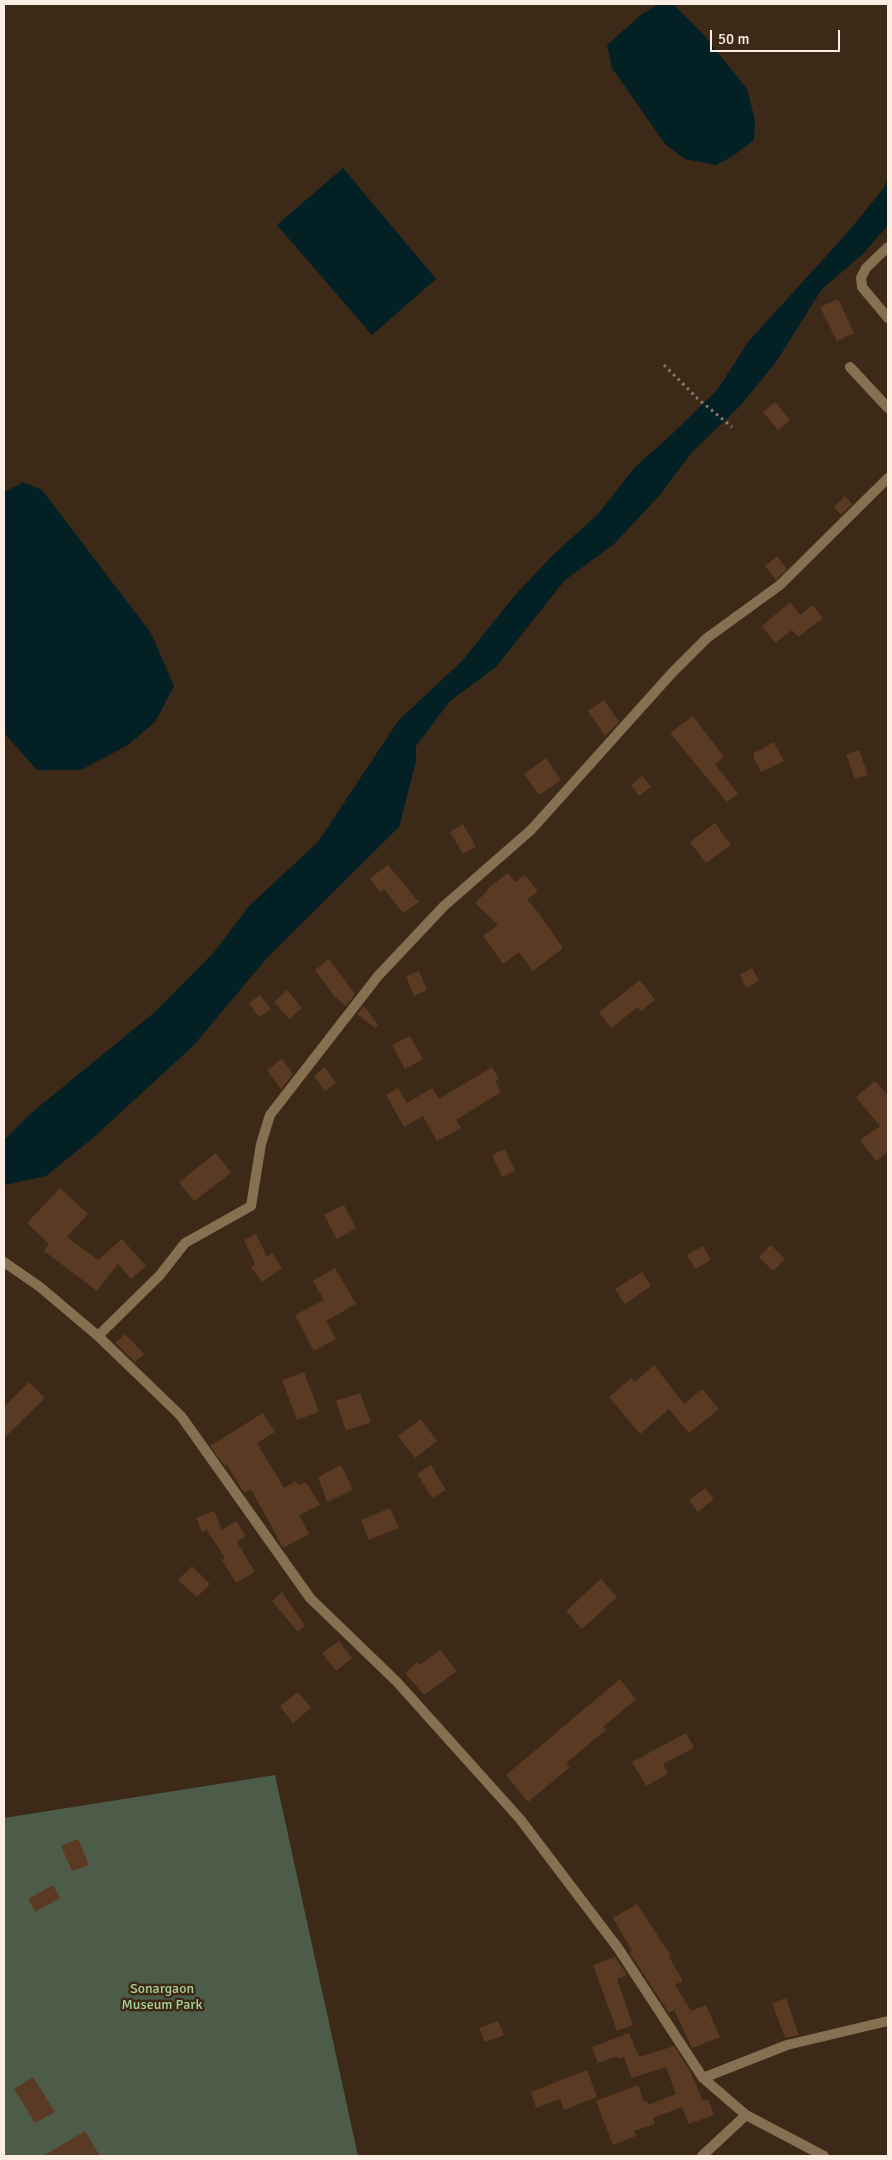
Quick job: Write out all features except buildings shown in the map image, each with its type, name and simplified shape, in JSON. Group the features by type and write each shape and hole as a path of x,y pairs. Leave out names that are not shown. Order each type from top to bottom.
{"street":[{"path":"888,247 866,268 861,278 862,287 888,318"},
{"path":"850,367 888,408"},
{"path":"98,1336 160,1275 185,1243 251,1206 261,1144 270,1115 378,976 444,906 531,830 671,674 707,638 780,585 888,478"},
{"path":"4,1262 40,1287 98,1336 181,1416 310,1598 398,1682 520,1819 618,1948 703,2078 746,2115 824,2156"},
{"path":"703,2078 786,2045 888,2021"},
{"path":"702,2156 746,2115"}],"path":[{"path":"664,365 732,427"}],"green space":[{"name":"Sonargaon Museum Park","path":"275,1775 358,2156 4,2156 4,1818"}],"water":[{"path":"657,5 674,5 703,34 747,89 755,120 754,140 733,156 716,165 685,159 665,144 612,68 607,45 642,14"},
{"path":"343,168 436,279 372,335 277,225"},
{"path":"888,178 888,225 863,254 822,289 776,362 740,406 692,452 659,496 614,544 565,580 496,667 450,701 416,746 416,761 399,827 267,958 193,1046 93,1138 46,1176 4,1185 4,1140 30,1114 156,1011 215,951 249,906 318,842 398,721 462,661 516,594 552,556 599,513 635,467 718,389 748,342 847,233 883,189"},
{"path":"23,482 42,490 151,633 174,686 155,722 128,745 81,770 37,770 4,733 4,492"}]}
